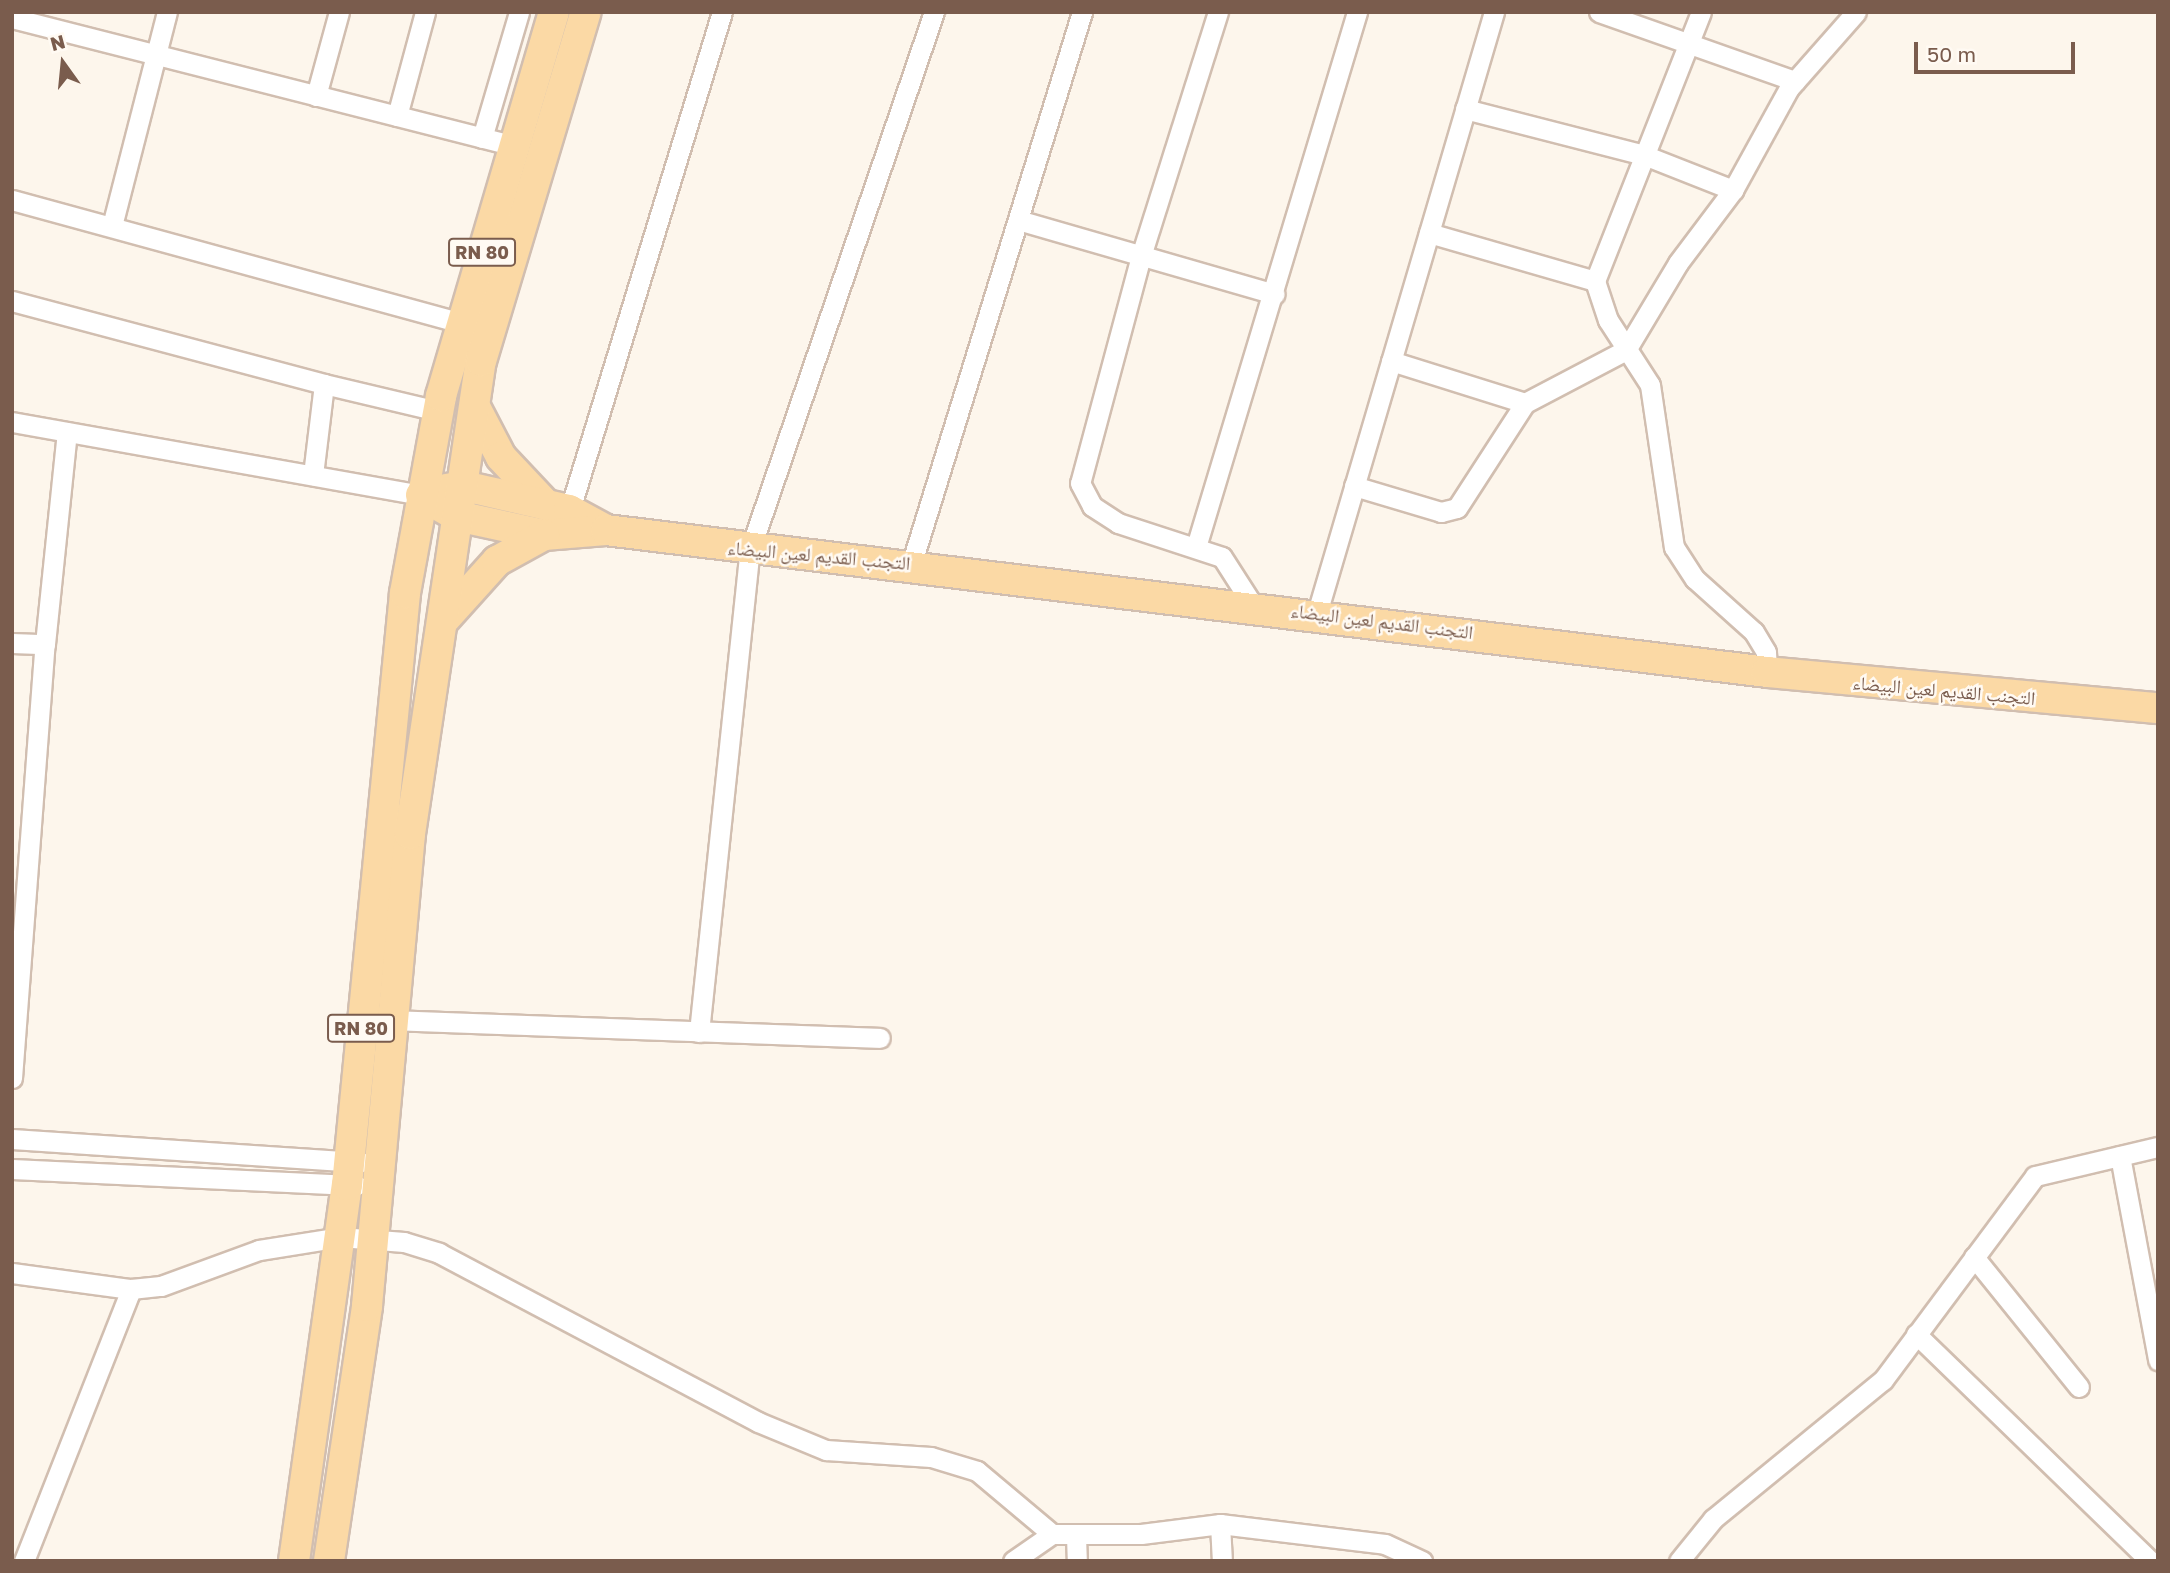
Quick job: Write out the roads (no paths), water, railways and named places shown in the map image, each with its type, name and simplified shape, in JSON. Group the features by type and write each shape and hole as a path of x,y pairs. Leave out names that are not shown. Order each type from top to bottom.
{"main road":[{"name":"RN 80","path":"294,1561 348,1173 389,721 421,495 438,411 511,145 554,12"},
{"name":"RN 80","path":"329,1561 373,1238 410,834 475,407 491,318 586,12"},
{"path":"475,407 501,457 555,521"},
{"path":"421,495 464,486 555,521"},
{"path":"421,495 457,516 555,521"},
{"path":"443,621 497,561 555,521"},
{"name":"التجنب القديم لعين البيضاء","path":"555,521 750,550 912,562 1767,672 2158,708"}],"street":[{"path":"112,226 167,12"},
{"path":"316,96 339,12"},
{"path":"397,116 425,12"},
{"path":"482,138 519,12"},
{"path":"555,521 722,12"},
{"path":"699,1032 750,550 934,12"},
{"path":"912,562 1082,12"},
{"path":"1218,12 1141,256 1080,484 1092,506 1118,523 1222,557 1252,604"},
{"path":"1196,547 1275,294 1357,12"},
{"path":"1317,612 1494,12"},
{"path":"1599,12 1795,81"},
{"path":"1701,12 1595,281 1626,350 1654,402 1674,547 1695,579 1754,632 1766,652 1767,672"},
{"path":"1354,486 1441,512 1457,508 1525,403 1626,350 1678,263 1733,190 1795,81 1856,12"},
{"path":"12,18 511,145"},
{"path":"506,58 536,67"},
{"path":"1465,109 1644,155 1733,190"},
{"path":"12,200 463,323"},
{"path":"1018,220 1275,294"},
{"path":"1429,233 1595,281"},
{"path":"12,301 324,384 438,411"},
{"path":"1391,361 1525,403"},
{"path":"313,475 324,384"},
{"path":"12,422 421,495"},
{"path":"12,1078 45,645 66,432"},
{"path":"12,643 45,645"},
{"path":"391,1020 880,1038"},
{"path":"12,1139 378,1175"},
{"path":"1679,1561 1713,1519 1883,1380 2035,1176 2158,1147"},
{"path":"2120,1156 2150,1278 2158,1360"},
{"path":"12,1170 348,1173"},
{"path":"12,1273 131,1289 161,1286 259,1250 340,1237 373,1238 439,1253 758,1422 826,1450 932,1457 977,1471 1052,1534 1076,1536 1220,1524 1385,1544 1422,1561"},
{"path":"1974,1257 2079,1387"},
{"path":"24,1561 131,1289"},
{"path":"1916,1334 2150,1561"},
{"path":"1220,1524 1222,1561"},
{"path":"1013,1561 1052,1534"},
{"path":"1076,1536 1077,1561"}]}
